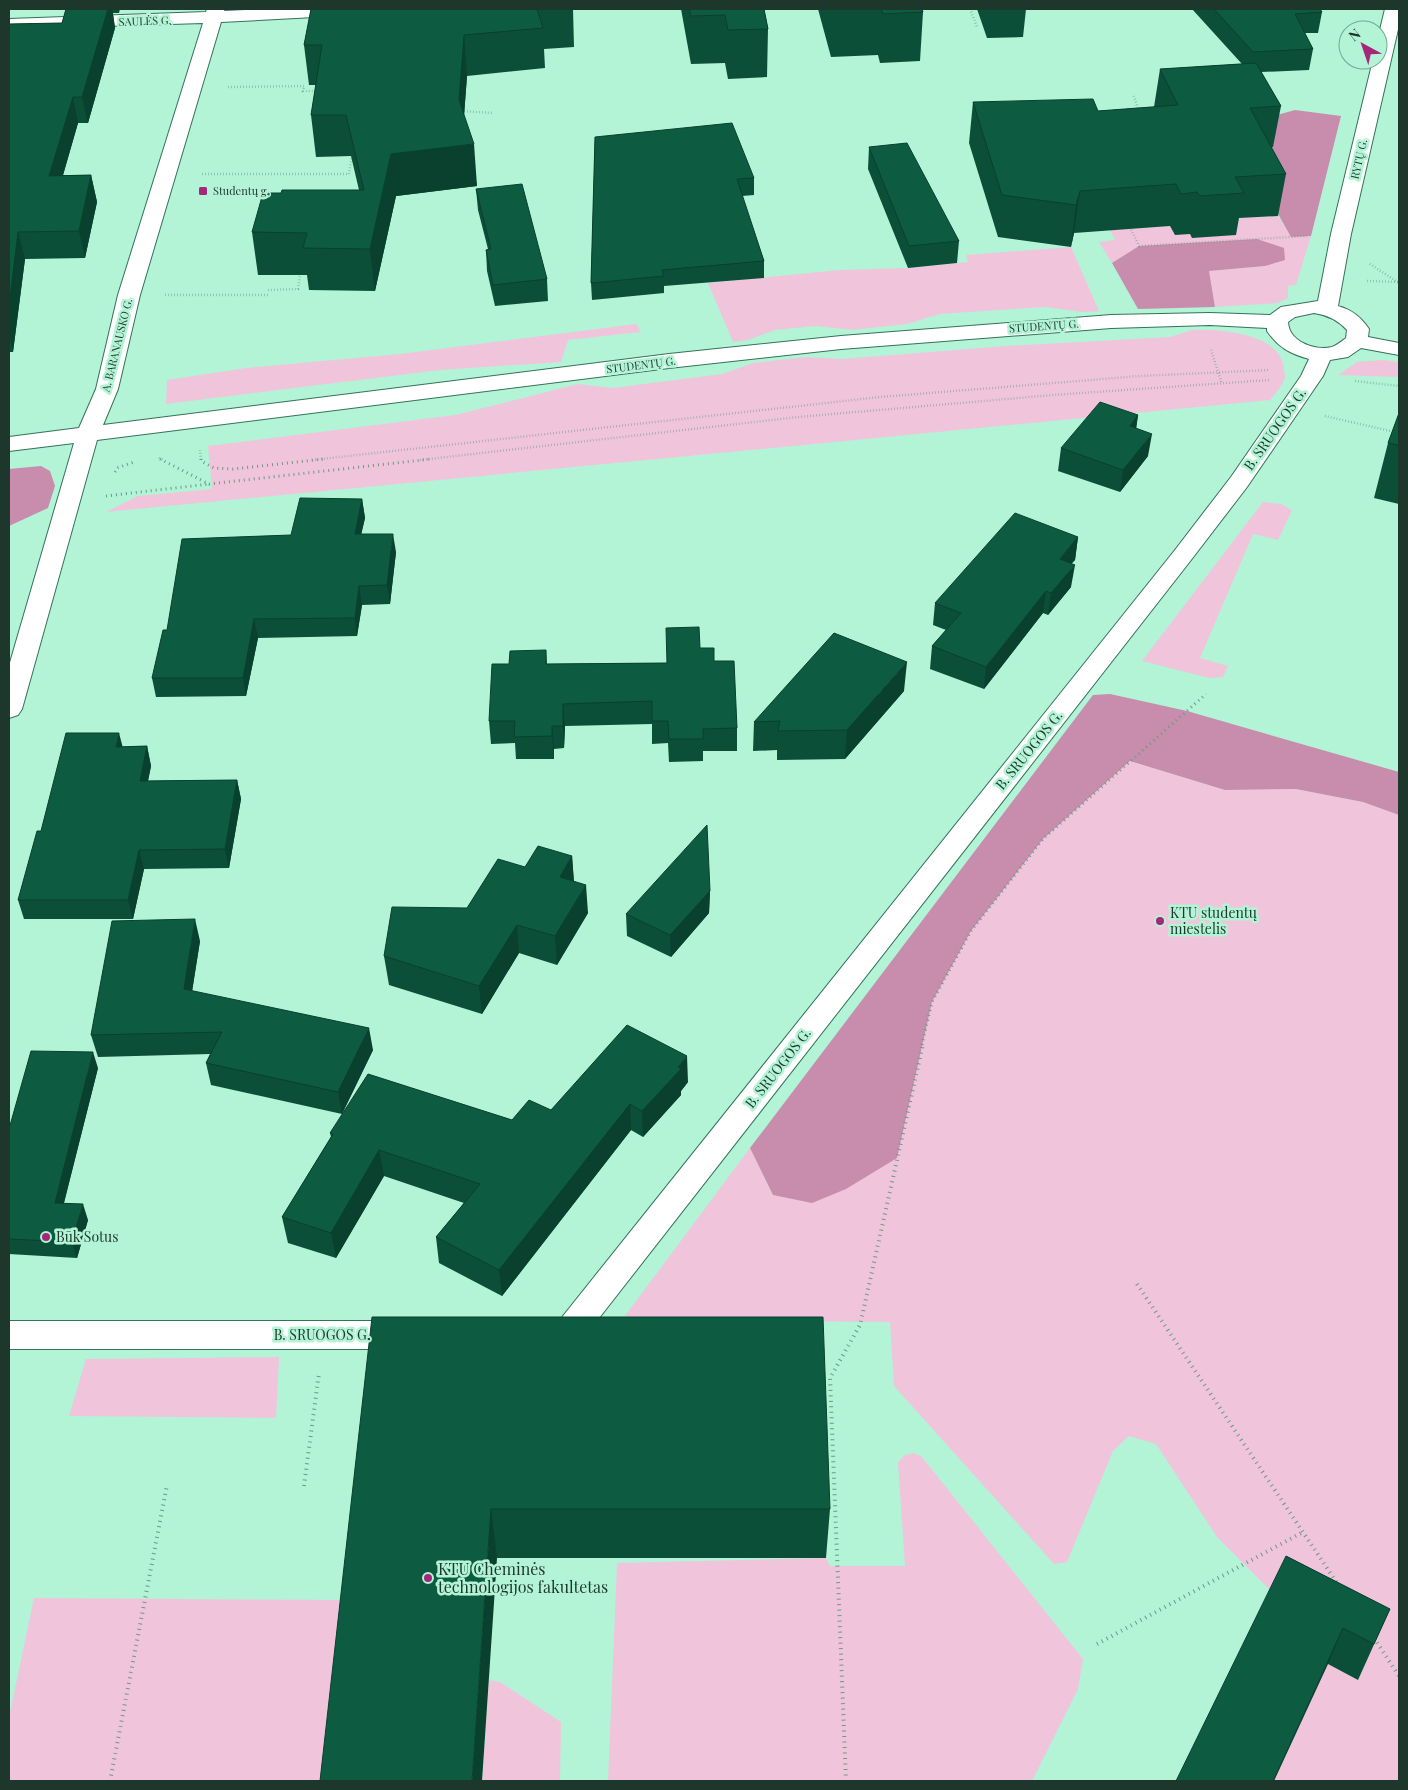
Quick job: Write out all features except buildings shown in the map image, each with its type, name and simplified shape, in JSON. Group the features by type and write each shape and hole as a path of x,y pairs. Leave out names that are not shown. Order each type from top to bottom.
{"street":[{"name":"SAULĖS G.","path":"9,24 215,13 371,9"},
{"name":"RYTŲ G.","path":"1327,309 1341,234 1394,9"},
{"name":"A. BARANAUSKO G.","path":"9,709 88,433 107,389 129,294 215,13"},
{"path":"1358,341 1358,329 1353,322 1347,317 1327,309 1308,307 1290,310 1281,315 1276,322 1275,329 1286,343 1309,353 1322,354 1344,351 1358,341 1399,348"},
{"name":"STUDENTŲ G.","path":"9,444 775,348 881,337 1076,323 1168,319 1276,322"},
{"name":"B. SRUOGOS G.","path":"528,1335 567,1335 1098,665 1239,482 1312,376 1322,354"},
{"name":"B. SRUOGOS G.","path":"9,1335 431,1335"}],"path":[{"path":"970,9 977,27"},
{"path":"192,87 304,86 303,91 322,90"},
{"path":"1134,96 1140,114"},
{"path":"458,111 493,113"},
{"path":"166,174 349,174 352,156"},
{"path":"1127,219 1139,246 1341,234"},
{"path":"268,290 298,289 300,275"},
{"path":"129,294 268,295"},
{"path":"197,419 201,461 214,468 232,469 794,406 1011,386 1286,369 1312,376"},
{"path":"109,488 106,496 798,418 1053,395 1312,376"},
{"path":"1290,408 1399,433"},
{"path":"150,459 158,458 209,484"},
{"path":"114,474 117,468 142,461"},
{"path":"846,1781 830,1378 860,1325 932,1002 971,931 1043,839 1206,694"},
{"path":"1137,1284 1340,1588"},
{"path":"304,1486 324,1335"},
{"path":"110,1781 167,1485"},
{"path":"1097,1644 1302,1532"},
{"path":"1372,1636 1399,1676"}],"shaded area":[{"path":"1295,110 1341,116 1311,236 1291,237 1265,191 1263,119"},
{"path":"1225,215 1278,216 1291,237 1311,236 1296,285 1288,286 1288,298 1278,303 1215,307 1209,271 1265,266 1139,246 1112,263 1099,242 1115,240 1110,230 1170,226 1175,235"},
{"path":"1257,239 1284,248 1285,260 1265,266 1209,271 1215,307 1138,309 1112,263 1139,246"},
{"path":"1071,247 1099,311 1082,312 1045,307 940,314 907,324 852,330 816,326 775,330 748,340 733,342 708,283 839,270 908,268 968,262 966,255"},
{"path":"636,324 641,332 568,340 561,362 440,370 166,404 167,380 246,368 400,354"},
{"path":"1192,330 1233,332 1261,341 1272,348 1280,357 1285,377 1281,386 1270,400 106,512 138,496 212,489 208,446 455,415 578,384 613,388 722,374 753,363 806,357 842,359 1006,346 1170,337"},
{"path":"1382,360 1399,362 1399,377 1338,375 1357,362"},
{"path":"41,466 50,471 55,486 48,508 9,526 9,469"},
{"path":"1263,502 1281,504 1292,510 1278,540 1253,534 1200,658 1228,666 1223,677 1209,678 1142,661"},
{"path":"1110,694 1187,711 1399,772 1399,815 1363,802 1296,789 1225,790 1130,761 1043,839 971,931 932,1002 897,1158 846,1189 812,1203 773,1195 750,1148 1093,695"},
{"path":"1130,761 1225,790 1296,789 1363,802 1399,815 1399,1781 1274,1781 1272,1592 1217,1537 1156,1444 1129,1436 1113,1451 1067,1562 1054,1564 894,1386 890,1322 622,1320 750,1148 773,1195 897,1158 932,1002 971,931 1043,839"},
{"path":"279,1357 276,1418 69,1416 86,1359"},
{"path":"914,1453 922,1457 1083,1659 1078,1689 1032,1781 608,1781 617,1563 826,1558 830,1566 905,1566 898,1462 905,1455"},
{"path":"34,1598 348,1600 338,1781 9,1781 9,1717"},
{"path":"489,1680 500,1682 561,1722 560,1781 482,1781"}],"place":[{"name":"Studentų g.","path":"203,191"},
{"name":"KTU studentų miestelis","path":"1160,921"},
{"name":"Būk Sotus","path":"46,1237"},
{"name":"KTU Cheminės technologijos fakultetas","path":"428,1578"}]}
